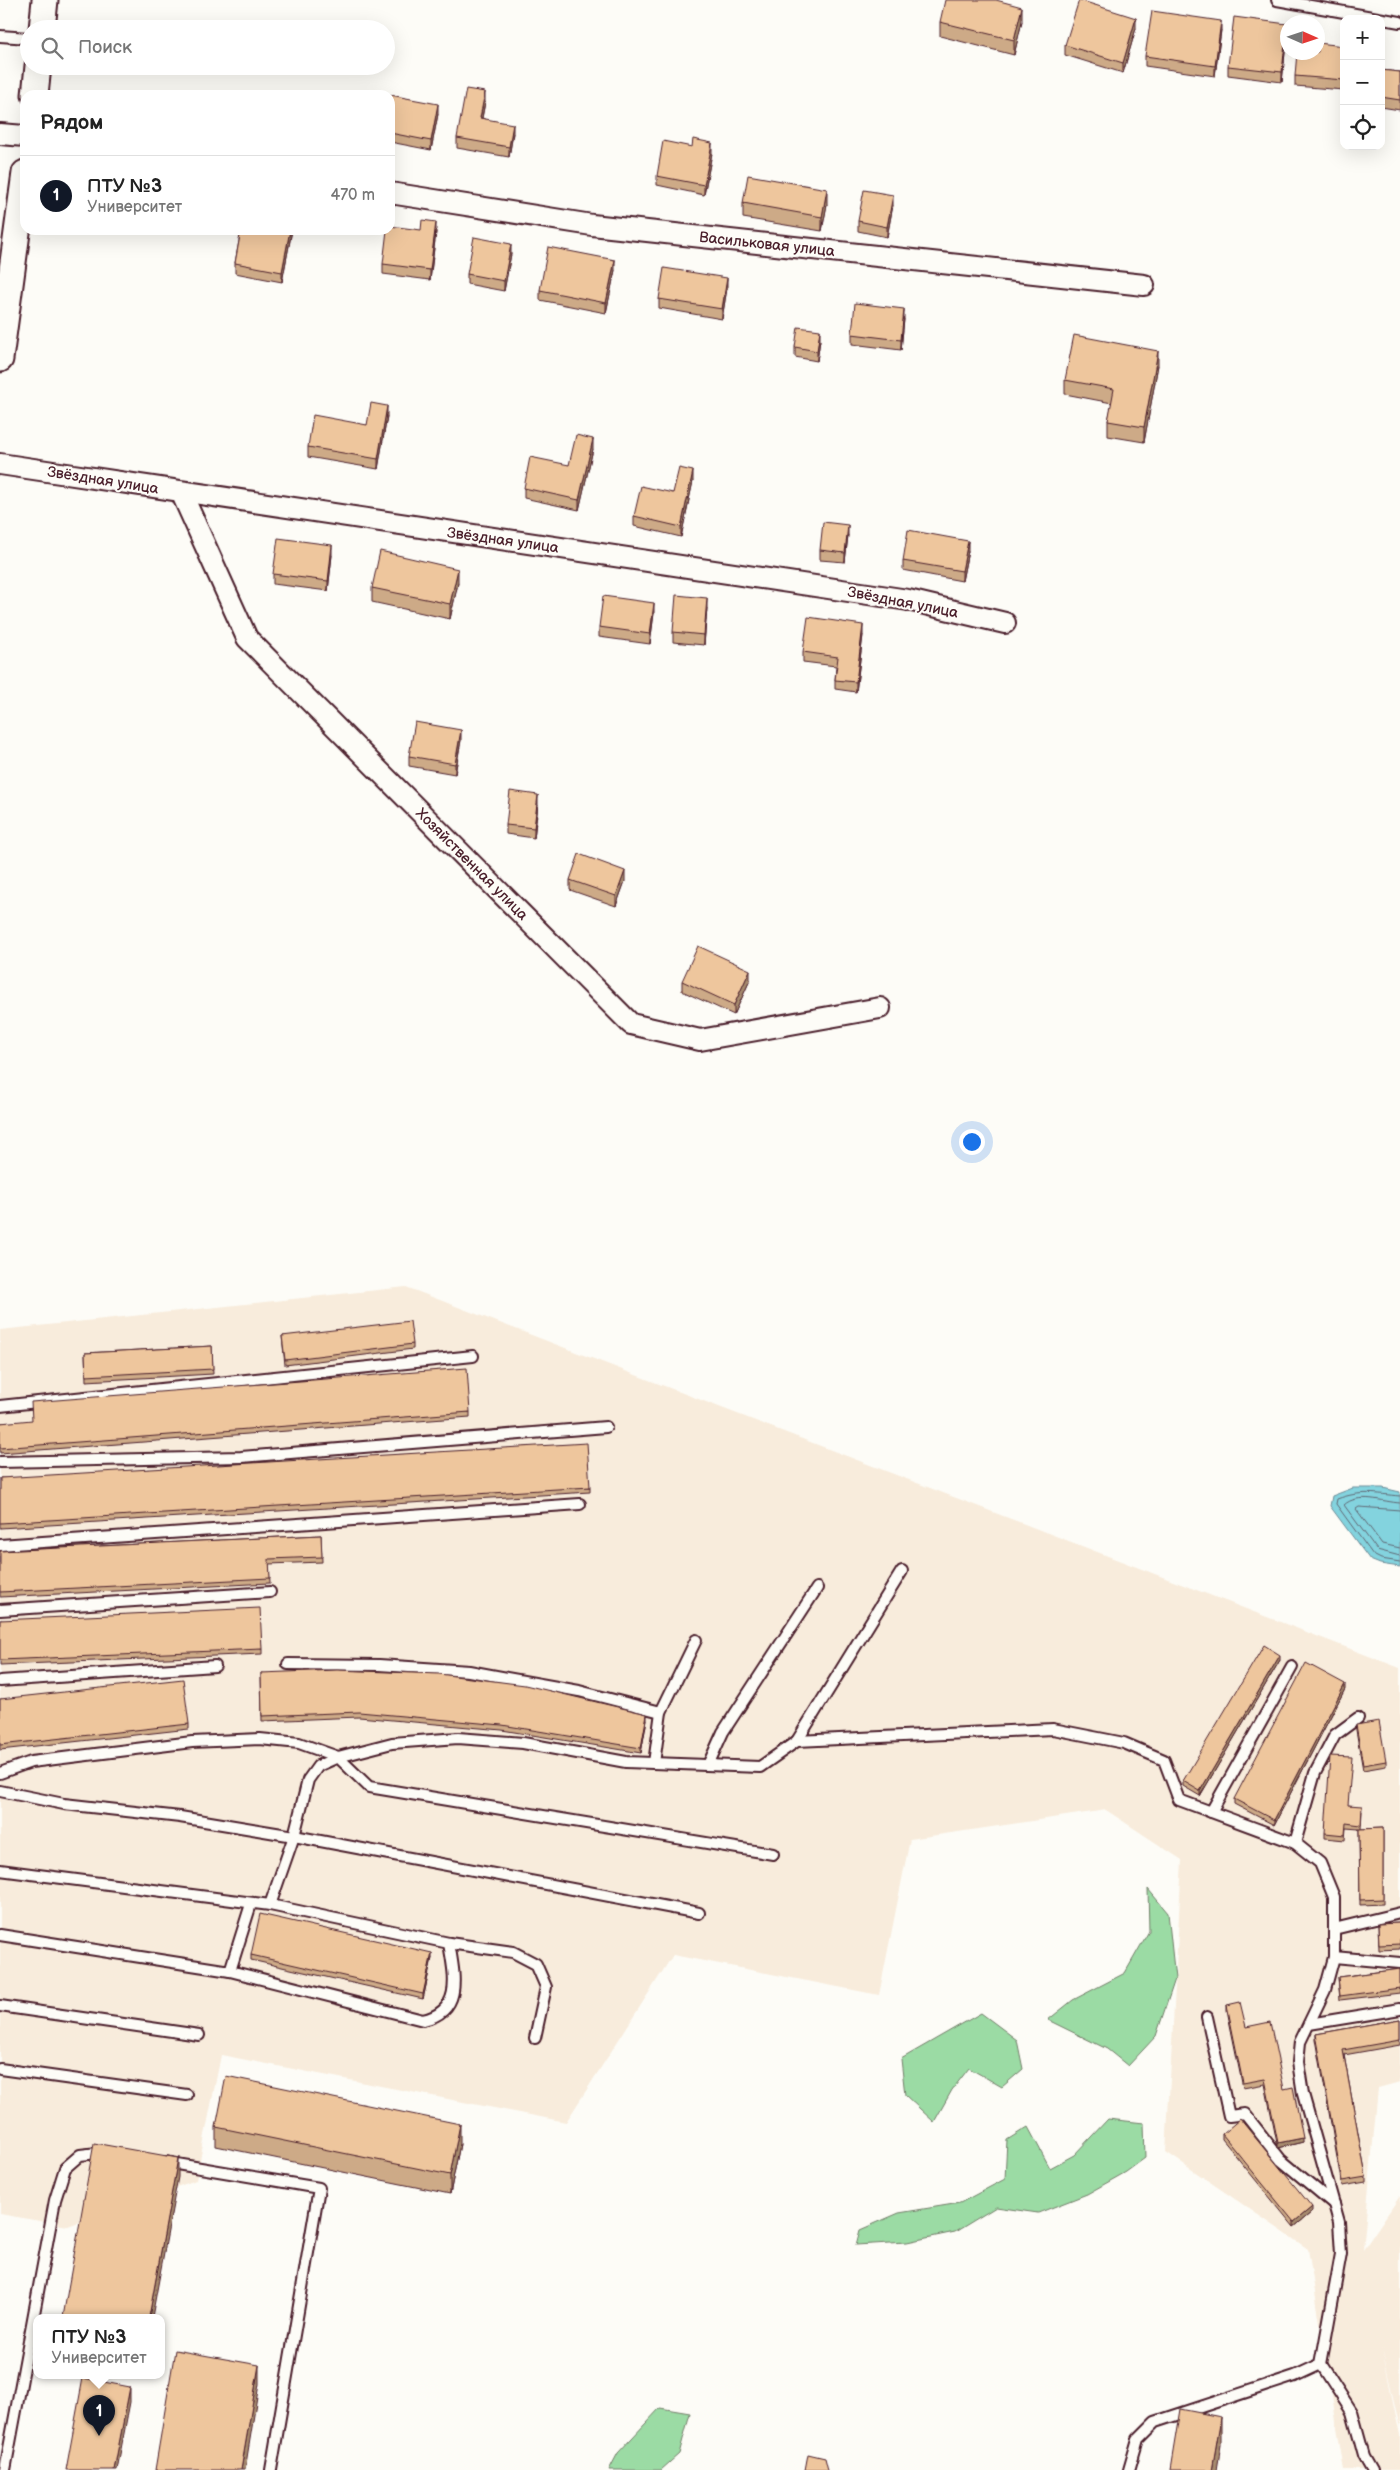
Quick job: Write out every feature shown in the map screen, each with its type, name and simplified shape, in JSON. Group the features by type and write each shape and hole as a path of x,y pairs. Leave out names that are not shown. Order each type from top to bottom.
{"street":[{"path":"43,20 45,0"},
{"path":"36,90 37,75"},
{"path":"0,134 20,136"},
{"name":"Васильковая улица","path":"395,194 592,225 1144,285"},
{"path":"0,359 20,210"},
{"name":"Звёздная улица","path":"0,464 908,600 1005,623"},
{"name":"Хозяйственная улица","path":"181,492 247,638 631,1024 700,1040 880,1008"}],"lane":[{"path":"1277,0 1400,22"},
{"path":"0,36 20,37"},
{"path":"0,1406 473,1356"},
{"path":"0,1462 241,1457 606,1427"},
{"path":"0,1545 580,1504"},
{"path":"270,1905 294,1836 308,1780 318,1766 338,1757 392,1742 458,1738 523,1743 626,1762 760,1767 797,1741 902,1571"},
{"path":"708,1765 723,1732 817,1588"},
{"path":"0,1610 270,1592"},
{"path":"654,1763 661,1712 696,1640"},
{"path":"288,1664 379,1665 469,1671 579,1691 661,1712"},
{"path":"0,1681 214,1666"},
{"path":"1212,1812 1292,1667"},
{"path":"1295,1844 1315,1773 1335,1735 1358,1718"},
{"path":"797,1741 1053,1730 1124,1743 1164,1760 1179,1800 1295,1844 1320,1863 1334,1897 1334,1956 1325,1990 1300,2042 1298,2062 1303,2094 1339,2222 1341,2254 1322,2364 1352,2412 1364,2456 1372,2470"},
{"path":"0,1773 31,1762 192,1742 260,1739 299,1743 338,1757 369,1787 773,1854"},
{"path":"0,1791 64,1804 180,1817 294,1836 699,1913"},
{"path":"0,1870 270,1905 449,1943 513,1952 536,1964 546,1987 535,2038"},
{"path":"230,1971 251,1904"},
{"path":"1334,1928 1400,1913"},
{"path":"0,1935 230,1971 423,2020 436,2017 449,2004 455,1982 449,1943"},
{"path":"1334,1956 1400,1963"},
{"path":"0,2006 199,2035"},
{"path":"1308,2024 1400,2009"},
{"path":"1207,2017 1228,2116 1245,2114 1281,2160 1334,2204"},
{"path":"0,2069 187,2095"},
{"path":"34,2314 55,2200 65,2168 80,2154 116,2154"},
{"path":"153,2160 319,2188 271,2470"},
{"path":"5,2470 33,2319"},
{"path":"1129,2470 1138,2439 1156,2422 1295,2376 1322,2364"}],"shaded area":[{"path":"406,1287 1400,1668 1400,2082 1378,2088 1363,2250 1400,2196 1400,2428 1382,2349 1400,2436 1400,2470 1344,2470 1308,2249 1166,2152 1182,1860 1106,1810 910,1839 879,1995 673,1955 566,2122 221,2055 196,2180 68,2226 0,2214 0,1330"}],"green space":[{"path":"1148,1889 1168,1913 1175,1979 1156,2036 1128,2066 1107,2049 1048,2020 1073,2000 1125,1973 1149,1931"},
{"path":"981,2013 1017,2040 1023,2069 1002,2087 969,2068 952,2090 934,2122 905,2095 901,2059"},
{"path":"1108,2119 1144,2123 1145,2158 1126,2172 1087,2194 1038,2213 996,2207 955,2232 907,2242 856,2245 860,2230 899,2213 960,2203 1005,2179 1007,2140 1028,2127 1050,2168 1074,2155"},
{"path":"660,2408 690,2413 679,2454 661,2470 609,2470 618,2453"}],"water":[{"path":"1353,1488 1383,1488 1400,1492 1400,1567 1380,1564 1370,1560 1330,1506 1332,1496"}],"building":[{"path":"945,0 996,0 1022,7 1014,40 940,22"},
{"path":"1079,0 1136,18 1123,63 1065,45"},
{"path":"1152,11 1221,21 1215,66 1145,56"},
{"path":"1234,17 1280,23 1280,60 1283,60 1282,72 1228,66"},
{"path":"1325,44 1340,46 1340,80 1295,76 1296,60 1325,60"},
{"path":"1385,70 1400,72 1400,100 1385,98"},
{"path":"466,89 485,92 480,118 513,124 509,147 457,138"},
{"path":"395,96 438,104 431,141 395,134"},
{"path":"693,139 712,143 704,185 657,176 663,141 692,147"},
{"path":"748,175 827,189 822,217 743,203"},
{"path":"864,190 893,195 887,227 858,221"},
{"path":"422,220 436,222 430,270 383,264 386,235 395,235 395,227 421,230"},
{"path":"240,235 289,235 282,272 235,263"},
{"path":"474,237 511,244 504,281 467,274"},
{"path":"548,247 615,260 606,303 540,290"},
{"path":"664,268 727,278 722,309 659,299"},
{"path":"855,303 904,309 901,340 852,334"},
{"path":"798,327 820,330 817,351 795,347"},
{"path":"1074,335 1158,351 1144,427 1108,421 1114,389 1065,380"},
{"path":"371,403 387,406 378,459 308,447 313,415 367,425"},
{"path":"576,435 593,439 579,500 524,488 530,457 569,465"},
{"path":"679,468 693,471 681,527 634,516 641,486 673,493"},
{"path":"823,522 848,525 845,553 820,550"},
{"path":"908,530 968,541 962,571 903,561"},
{"path":"278,538 332,545 328,581 273,574"},
{"path":"380,551 458,569 450,604 372,588"},
{"path":"676,595 707,598 704,635 673,632"},
{"path":"603,596 654,603 650,634 599,627"},
{"path":"808,617 863,625 856,682 835,680 838,657 803,652"},
{"path":"415,722 461,730 455,764 409,756"},
{"path":"510,791 538,795 534,828 506,825"},
{"path":"579,854 625,871 616,896 570,880"},
{"path":"698,946 750,970 734,1005 682,981"},
{"path":"410,1321 413,1344 285,1360 282,1336"},
{"path":"212,1346 213,1369 86,1376 85,1353"},
{"path":"467,1368 470,1412 0,1448 0,1423 32,1420 31,1402"},
{"path":"587,1443 590,1487 0,1523 0,1478"},
{"path":"321,1535 322,1557 269,1559 270,1578 0,1592 0,1551"},
{"path":"260,1608 262,1649 0,1660 0,1620"},
{"path":"1264,1645 1280,1655 1200,1791 1183,1781"},
{"path":"1306,1663 1345,1684 1274,1820 1234,1799"},
{"path":"337,1670 439,1674 525,1685 647,1714 641,1748 502,1725 359,1712 262,1716 261,1673"},
{"path":"183,1679 189,1724 0,1745 0,1699"},
{"path":"1379,1721 1386,1761 1363,1765 1356,1725"},
{"path":"1330,1756 1352,1757 1348,1805 1362,1806 1361,1825 1346,1823 1345,1835 1325,1833"},
{"path":"1383,1828 1383,1899 1360,1900 1359,1829"},
{"path":"260,1914 432,1953 423,1994 251,1955"},
{"path":"1400,1923 1400,1944 1379,1945 1378,1924"},
{"path":"1400,1969 1400,1988 1340,1996 1338,1977"},
{"path":"1240,2002 1246,2027 1270,2022 1284,2089 1293,2087 1303,2138 1278,2143 1265,2079 1243,2083 1227,2005"},
{"path":"1400,2019 1400,2040 1343,2050 1366,2177 1342,2181 1316,2034"},
{"path":"226,2076 460,2124 450,2175 216,2127"},
{"path":"1240,2119 1312,2207 1294,2222 1222,2134"},
{"path":"94,2143 178,2158 150,2314 64,2314"},
{"path":"175,2350 259,2365 241,2470 155,2470"},
{"path":"83,2379 130,2387 114,2470 66,2470"},
{"path":"1180,2409 1221,2417 1212,2470 1170,2470"},
{"path":"808,2454 825,2458 828,2470 805,2470"}],"place":[{"name":"ПТУ №3","path":"99,2436"}]}
